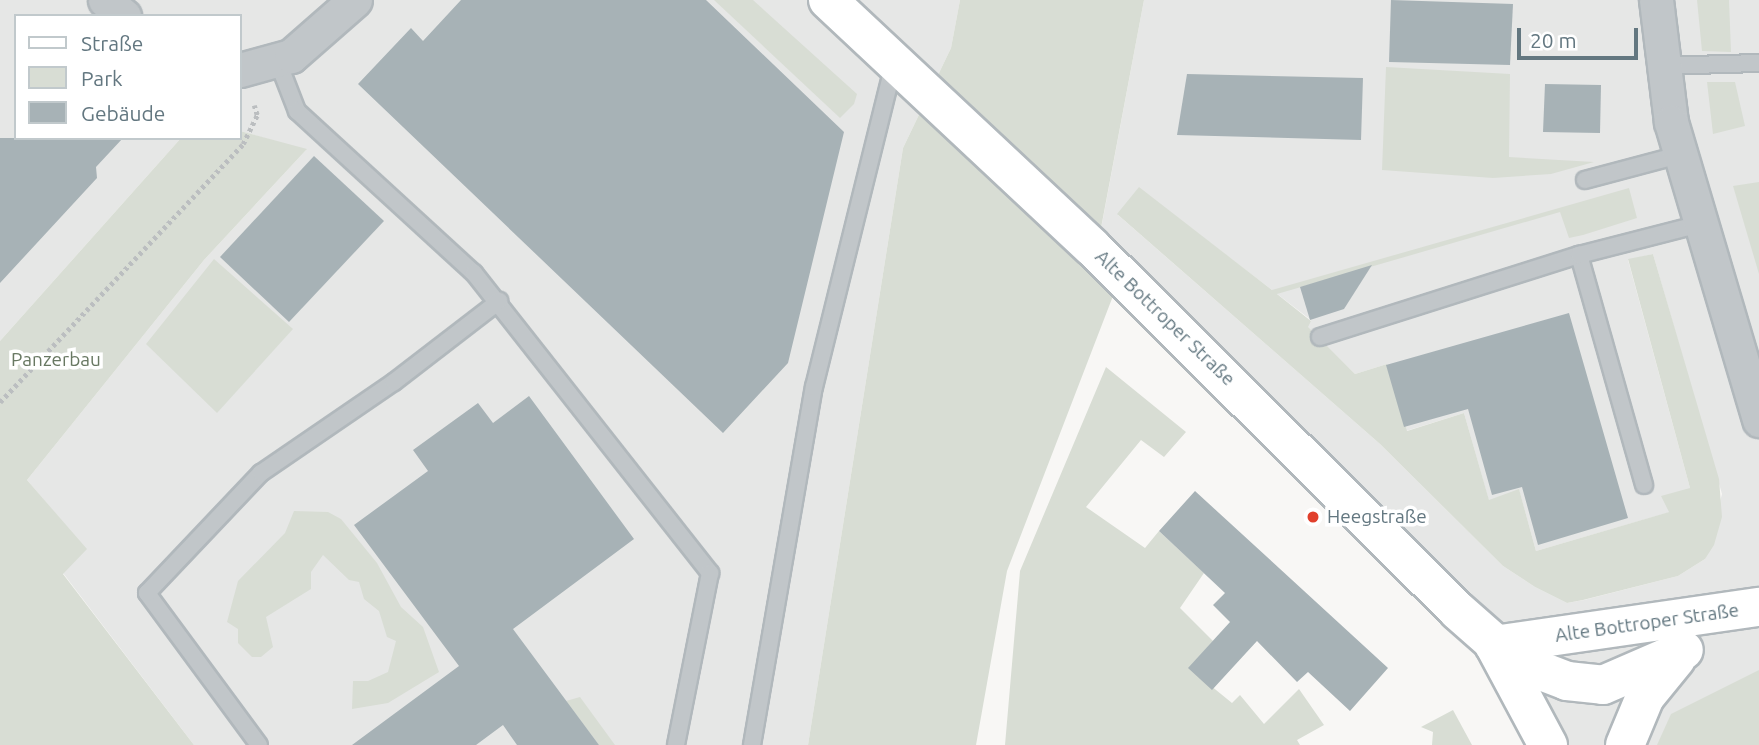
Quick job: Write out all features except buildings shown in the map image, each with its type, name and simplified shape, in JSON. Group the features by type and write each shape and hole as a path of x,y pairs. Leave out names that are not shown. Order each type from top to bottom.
{"street":[{"path":"105,0 122,14"},
{"path":"243,70 278,62 303,49 355,0"},
{"name":"Alte Bottroper Straße","path":"828,0 1092,247 1494,645 1546,676 1591,685 1626,678 1684,650"},
{"path":"1656,0 1662,66 1679,155 1759,421"},
{"path":"1625,745 1651,687 1684,650 1758,607"},
{"name":"Alte Bottroper Straße","path":"1494,645 1758,607"},
{"path":"1494,645 1548,745"}],"lane":[{"path":"278,62 297,111 474,272 710,573 676,745"},
{"path":"752,745 814,387 895,62"},
{"path":"1662,66 1759,63"},
{"path":"1585,180 1679,155"},
{"path":"1320,337 1579,254 1700,224"},
{"path":"1579,254 1644,485"},
{"path":"259,745 148,593 261,473 394,382 499,301"}],"path":[{"path":"0,402 243,144 257,115 243,70"}],"shaded area":[{"path":"0,0 960,0 951,48 903,148 808,745 194,745 63,573 86,549 27,480 204,260 306,150 242,132 242,14 14,14 14,140 179,140 0,341"},
{"path":"1144,0 1759,0 1759,745 1548,745 1530,708 1098,245","holes":["1139,188 1311,320 1307,327 1355,374 1387,364 1406,431 1464,413 1489,501 1519,490 1536,551 1670,512 1690,488 1628,260 1653,254 1722,494 1705,559 1678,576 1567,603 1535,587 1503,566 1380,444 1118,215"]}],"green space":[{"path":"714,0 753,0 857,94 854,104 840,118"},
{"path":"960,0 1144,0 1098,244 1118,283 1007,571 976,745 808,745 903,148 951,48"},
{"path":"1697,0 1729,0 1731,52 1702,51"},
{"path":"1386,67 1510,74 1509,157 1594,162 1551,174 1493,178 1382,170"},
{"path":"1707,82 1735,82 1745,126 1713,134"},
{"name":"Panzerbau","path":"242,132 307,149 204,260 27,480 87,549 63,574 194,745 0,745 0,341 179,140 242,140"},
{"path":"1759,182 1759,274 1733,186"},
{"path":"1139,187 1272,290 1629,188 1637,218 1583,235 1569,238 1560,212 1277,294 1311,321 1308,327 1355,374 1387,364 1407,431 1464,413 1489,500 1519,489 1536,551 1669,512 1661,496 1690,488 1628,259 1653,254 1719,479 1722,517 1714,545 1705,559 1678,576 1583,600 1567,603 1535,587 1503,566 1380,444 1117,214"},
{"path":"214,259 293,329 217,413 146,344"},
{"path":"1106,367 1186,432 1164,457 1141,440 1086,507 1145,548 1159,531 1204,573 1180,608 1213,641 1189,668 1232,703 1240,695 1264,724 1299,689 1324,725 1297,740 1300,745 1005,745 1020,571"},
{"path":"294,511 328,512 341,519 377,563 401,607 423,627 439,672 388,703 352,709 353,681 368,681 388,672 396,641 387,637 379,611 364,599 359,582 349,580 323,555 311,572 311,589 266,617 273,647 261,657 252,657 238,643 238,629 227,622 238,581 285,533"},
{"path":"1759,670 1759,745 1657,745 1671,714"},
{"path":"580,697 615,745 599,745 566,701"},
{"path":"1453,710 1472,745 1432,745 1433,732 1421,727"}],"place":[{"name":"Heegstraße","path":"1313,517"}]}
